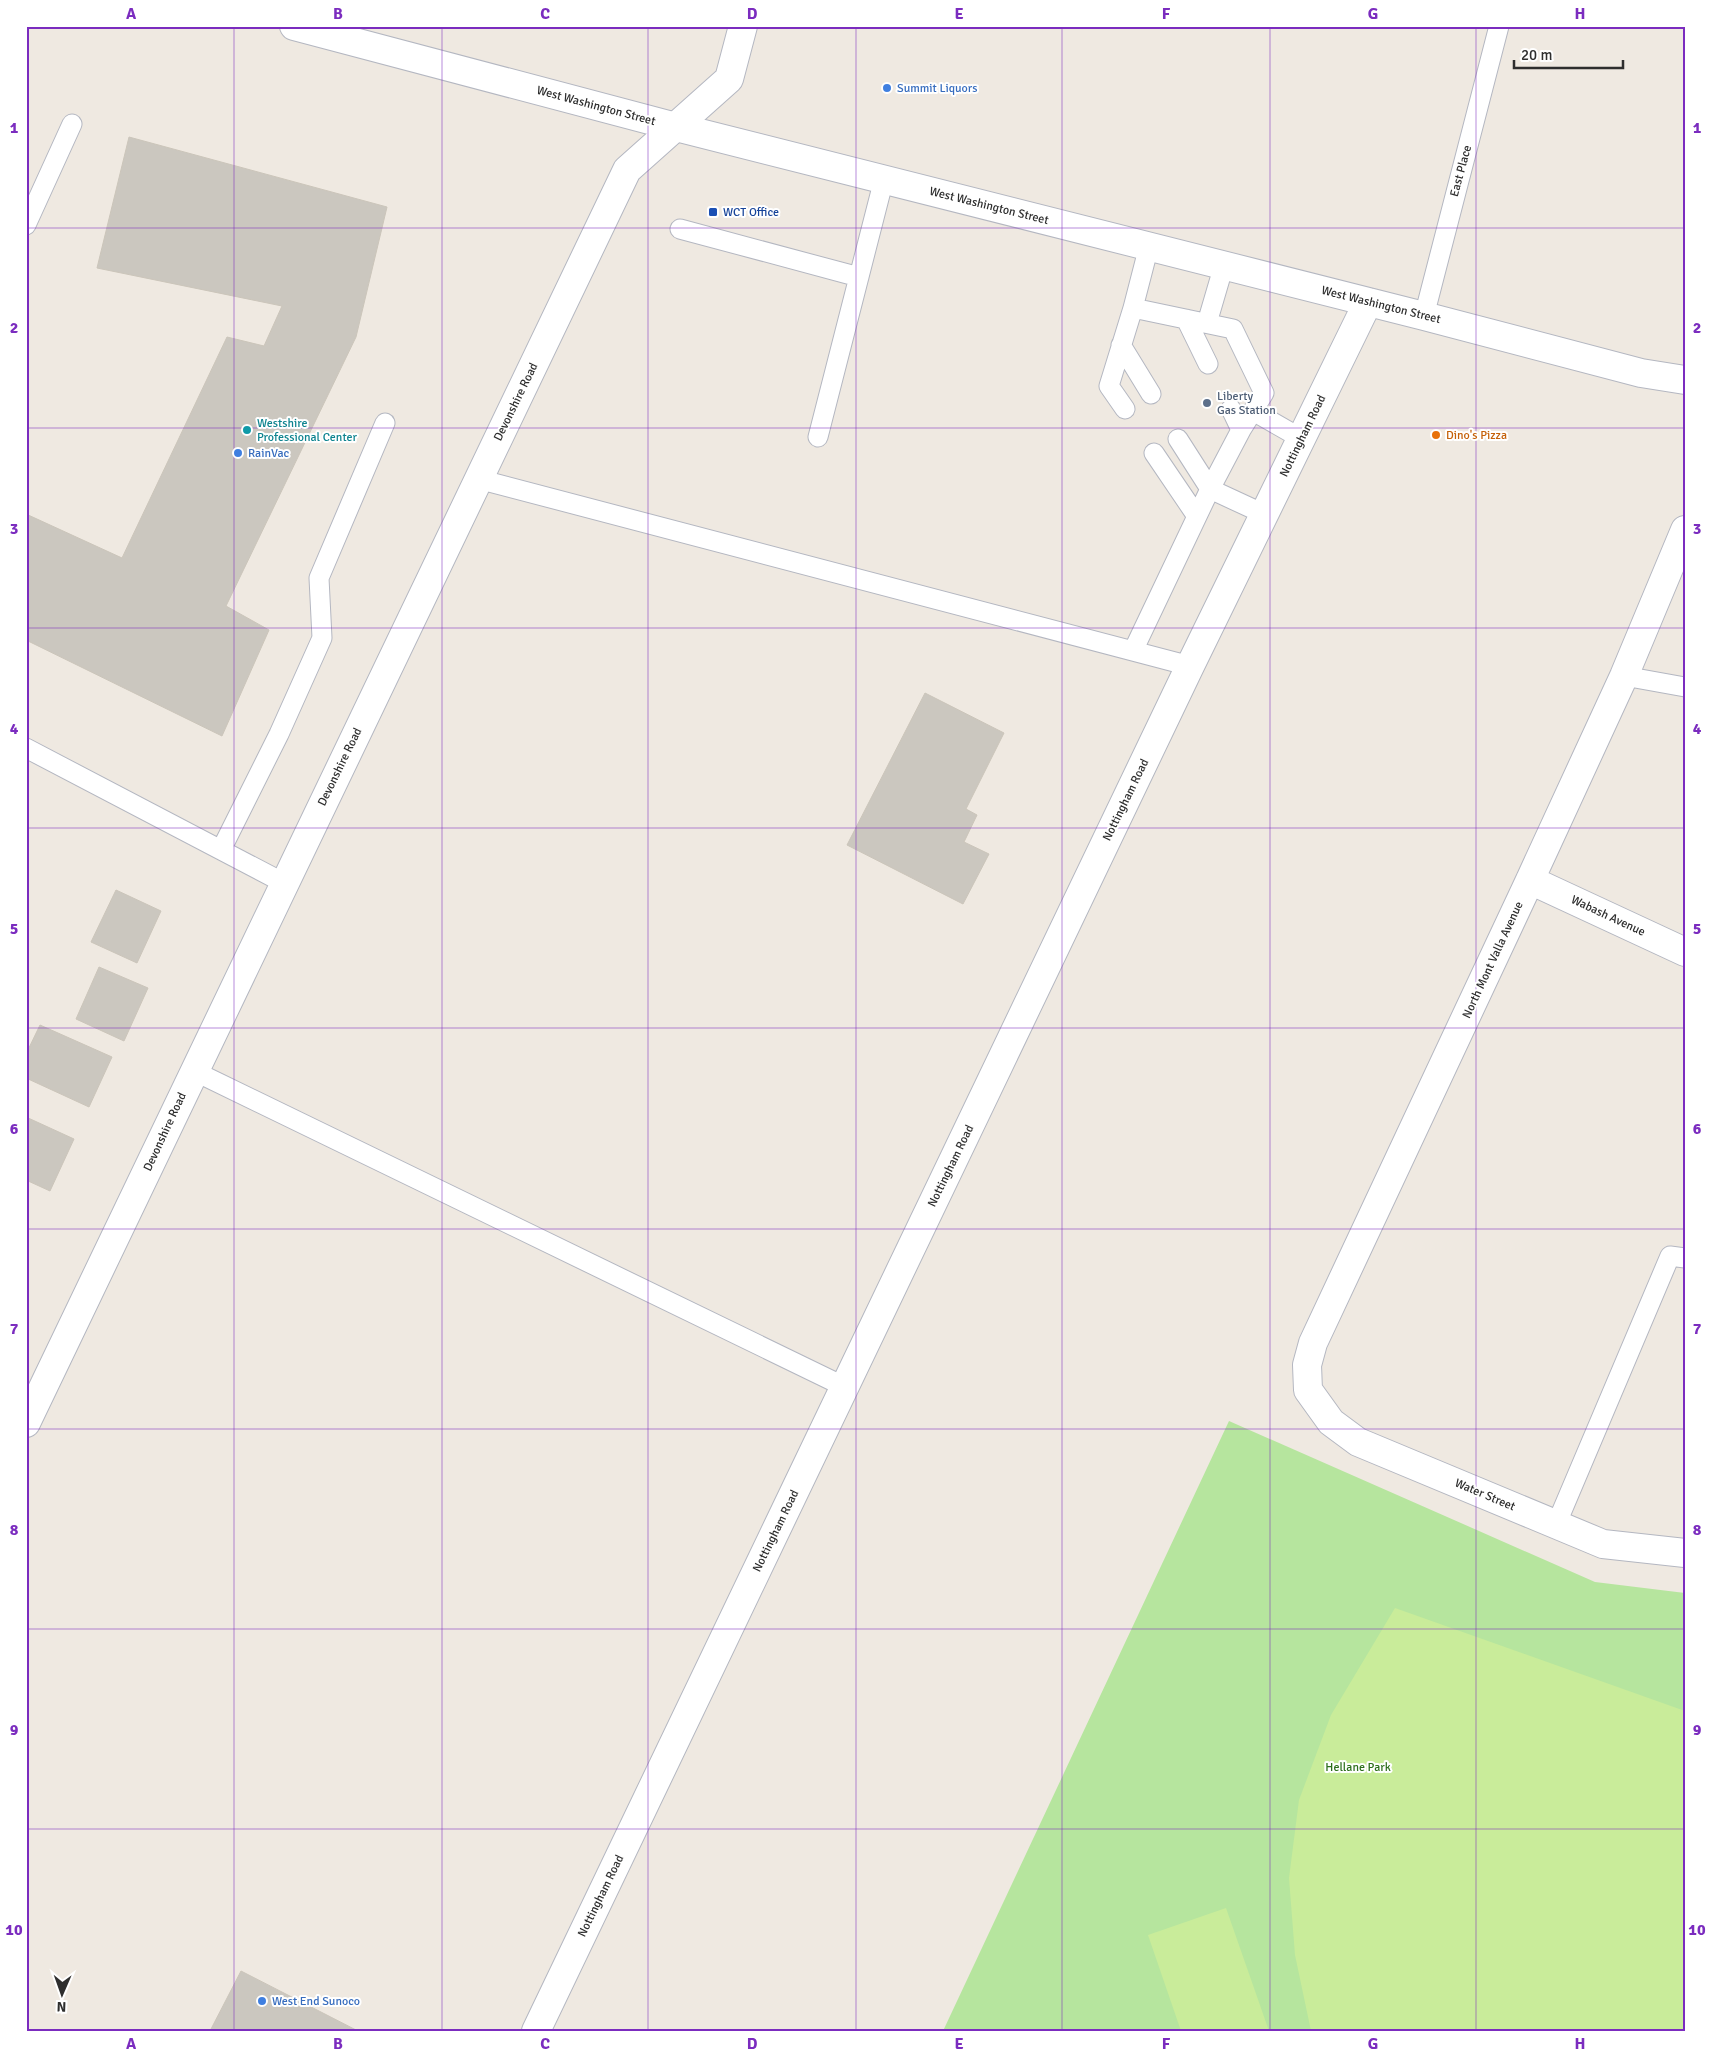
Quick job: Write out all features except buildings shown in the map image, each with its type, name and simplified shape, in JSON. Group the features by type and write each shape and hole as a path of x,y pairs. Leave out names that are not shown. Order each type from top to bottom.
{"street":[{"name":"West Washington Street","path":"294,26 676,126 1642,373 1685,380"},
{"name":"Devonshire Road","path":"26,1423 627,170 729,79 743,26"},
{"name":"Nottingham Road","path":"536,2031 1190,666 1368,302"},
{"name":"North Mont Valla Avenue","path":"1308,1390 1307,1366 1313,1343 1624,676 1685,530"},
{"name":"Wabash Avenue","path":"1530,880 1685,952"},
{"name":"Water Street","path":"1308,1390 1330,1422 1358,1442 1603,1544 1685,1553"}],"lane":[{"name":"East Place","path":"1424,316 1499,26"},
{"path":"26,224 72,124"},
{"path":"818,437 884,179"},
{"path":"680,229 859,277"},
{"path":"1125,409 1109,386 1133,308 1149,246"},
{"path":"1207,324 1224,265"},
{"path":"1133,308 1233,329 1264,393 1241,430 1196,515 1133,651"},
{"path":"1186,319 1208,364"},
{"path":"1122,345 1151,394"},
{"path":"1231,409 1241,430"},
{"path":"1253,411 1302,439"},
{"path":"221,850 279,734 322,638 319,578 385,423"},
{"path":"1178,439 1210,489 1264,514"},
{"path":"1154,453 1196,515"},
{"path":"478,479 1190,666"},
{"path":"1624,676 1685,687"},
{"path":"26,748 284,883"},
{"path":"194,1071 845,1387"},
{"path":"1556,1525 1670,1256 1685,1258"}],"green space":[{"name":"Hellane Park","path":"1229,1421 1595,1582 1685,1593 1685,2031 943,2031"},
{"path":"1395,1608 1685,1711 1685,2031 1311,2031 1295,1955 1289,1878 1299,1800 1331,1715"},
{"path":"1226,1908 1269,2031 1181,2031 1148,1935"}],"place":[{"name":"Summit Liquors","path":"887,88"},
{"name":"WCT Office","path":"713,212"},
{"name":"Liberty Gas Station","path":"1207,403"},
{"name":"Westshire Professional Center","path":"247,430"},
{"name":"Dino's Pizza","path":"1436,435"},
{"name":"RainVac","path":"238,453"},
{"name":"West End Sunoco","path":"262,2001"}]}
